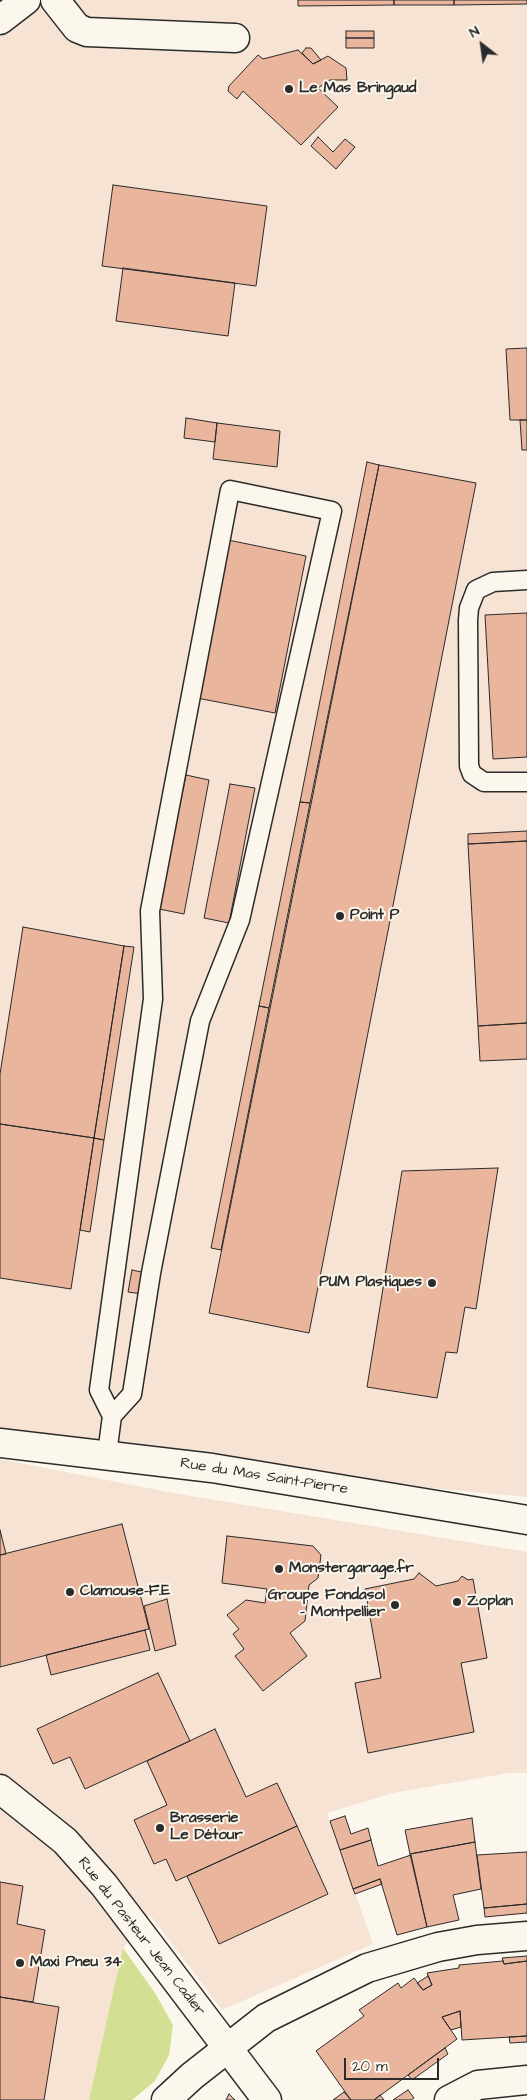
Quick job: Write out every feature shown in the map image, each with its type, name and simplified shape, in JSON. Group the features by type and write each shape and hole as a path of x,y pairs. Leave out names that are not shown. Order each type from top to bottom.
{"street":[{"path":"0,20 26,0"},
{"path":"55,0 77,28 87,32 235,38"},
{"name":"Rue du Mas Saint-Pierre","path":"0,1443 107,1454 363,1492 527,1520"},
{"name":"Rue du Pasteur Jean Cadier","path":"0,1789 65,1841 104,1885 267,2100"},
{"path":"166,2100 192,2076 266,2018 367,1968 438,1947 477,1940 527,1936"},
{"path":"449,2100 478,2085 527,2080"}],"lane":[{"path":"107,1454 112,1416 99,1390 153,999 150,910 230,490 332,512 240,920 200,1021 152,1273 132,1394 112,1416"},
{"path":"527,580 493,582 476,590 469,608 468,620 469,766 472,774 484,782 527,782"}],"shaded area":[{"path":"0,0 527,0 527,1497 0,1448"},
{"path":"0,1459 173,1493 527,1552 527,1773 509,1773 393,1793 327,1813 373,1944 222,2010 150,1915 123,1948 89,2100 0,2100"}],"green space":[{"path":"123,1948 155,1993 173,2025 169,2055 155,2081 132,2100 89,2100"}],"building":[{"path":"298,0 394,0 394,5 298,6"},
{"path":"394,0 454,0 454,5 394,5"},
{"path":"454,0 527,0 527,4 454,5"},
{"path":"346,31 374,31 374,38 346,38"},
{"path":"346,38 374,38 374,48 346,48"},
{"path":"306,48 311,48 321,60 313,64 302,53"},
{"path":"298,50 313,64 328,56 346,68 347,80 330,80 318,88 338,107 301,145 243,91 237,99 228,91 229,86 258,55 263,59"},
{"path":"318,137 333,152 345,139 355,147 336,169 311,146"},
{"path":"113,185 267,206 256,286 102,266"},
{"path":"123,268 235,283 228,336 116,321"},
{"path":"527,348 527,420 510,420 506,349"},
{"path":"186,418 217,423 215,442 184,438"},
{"path":"520,420 527,420 527,450 522,450"},
{"path":"217,423 280,431 277,467 213,459"},
{"path":"367,462 379,465 310,803 300,802"},
{"name":"Point P","path":"379,465 476,483 309,1333 209,1313"},
{"path":"228,540 306,556 275,713 197,698"},
{"path":"527,613 527,757 493,759 485,615"},
{"path":"186,775 209,780 184,914 159,909"},
{"path":"230,784 255,788 229,923 204,918"},
{"path":"300,802 310,803 269,1008 259,1006"},
{"path":"527,831 527,841 468,844 468,834"},
{"path":"527,841 527,1023 478,1026 468,844"},
{"path":"23,927 124,946 94,1138 0,1124 0,1074"},
{"path":"124,946 134,947 104,1140 94,1138"},
{"path":"259,1006 269,1008 221,1250 211,1248"},
{"path":"527,1023 527,1059 480,1061 478,1026"},
{"path":"0,1124 94,1138 71,1289 0,1278"},
{"path":"94,1138 104,1140 90,1232 80,1230"},
{"name":"PUM Plastiques","path":"498,1168 476,1309 465,1307 457,1353 446,1352 437,1398 367,1387 402,1171"},
{"path":"132,1270 146,1273 142,1294 128,1292"},
{"name":"Clamouse-F.E","path":"122,1524 149,1629 0,1667 0,1555"},
{"path":"0,1530 6,1554 0,1555"},
{"path":"227,1536 313,1546 321,1555 318,1578 309,1585 305,1621 290,1633 307,1656 263,1691 235,1656 244,1649 233,1634 239,1629 227,1615 246,1600 265,1603 267,1589 222,1583"},
{"path":"419,1573 436,1586 458,1581 462,1576 468,1580 473,1579 487,1658 461,1663 474,1732 368,1753 355,1683 381,1678 365,1589 414,1579"},
{"path":"167,1599 176,1645 155,1651 144,1606"},
{"path":"145,1630 150,1650 51,1675 46,1655"},
{"path":"158,1673 190,1741 85,1789 70,1757 53,1764 37,1729"},
{"path":"215,1729 246,1797 277,1783 297,1826 176,1881 166,1859 154,1864 134,1820 167,1805 147,1761"},
{"path":"345,1816 351,1834 368,1828 371,1840 340,1850 330,1821"},
{"path":"472,1818 475,1842 410,1854 405,1830"},
{"path":"297,1826 328,1894 219,1944 187,1876"},
{"path":"371,1840 378,1866 411,1855 427,1927 397,1935 380,1879 353,1889 340,1850"},
{"path":"475,1842 481,1889 453,1895 459,1920 427,1927 410,1854"},
{"path":"527,1852 527,1904 484,1908 477,1855"},
{"path":"380,1879 382,1884 355,1894 353,1889"},
{"name":"Maxi Pneu 34","path":"0,1882 23,1886 17,1924 45,1930 33,2002 0,1997"},
{"path":"527,1904 527,1913 485,1917 484,1908"},
{"path":"527,1956 527,1961 504,1964 502,1958"},
{"path":"503,1961 504,1964 527,1961 527,2036 462,2040 460,2011 442,2017 457,2039 374,2100 351,2100 316,2051 364,2016 359,2010 398,1983 401,1988 414,1978 423,1990 432,1985 427,1973 459,1968 459,1965"},
{"path":"428,1976 432,1985 423,1990 417,1983"},
{"path":"0,1997 59,2007 44,2100 0,2100"},
{"path":"460,2011 461,2027 451,2030 442,2017"},
{"path":"527,2036 527,2042 510,2043 509,2037"},
{"path":"445,2048 448,2054 412,2080 408,2075"},
{"path":"408,2090 414,2098 411,2100 393,2100"},
{"path":"344,2092 351,2100 333,2100"},
{"path":"229,2094 235,2100 226,2100"},
{"path":"380,2095 384,2100 374,2100"}],"place":[{"name":"Le Mas Bringaud","path":"289,89"},
{"name":"Point P","path":"340,916"},
{"name":"PUM Plastiques","path":"432,1283"},
{"name":"Monstergarage.fr","path":"279,1569"},
{"name":"Clamouse-F.E","path":"70,1592"},
{"name":"Zoplan","path":"457,1602"},
{"name":"Groupe Fondasol - Montpellier","path":"395,1605"},
{"name":"Brasserie Le Détour","path":"160,1828"},
{"name":"Maxi Pneu 34","path":"20,1963"}]}
